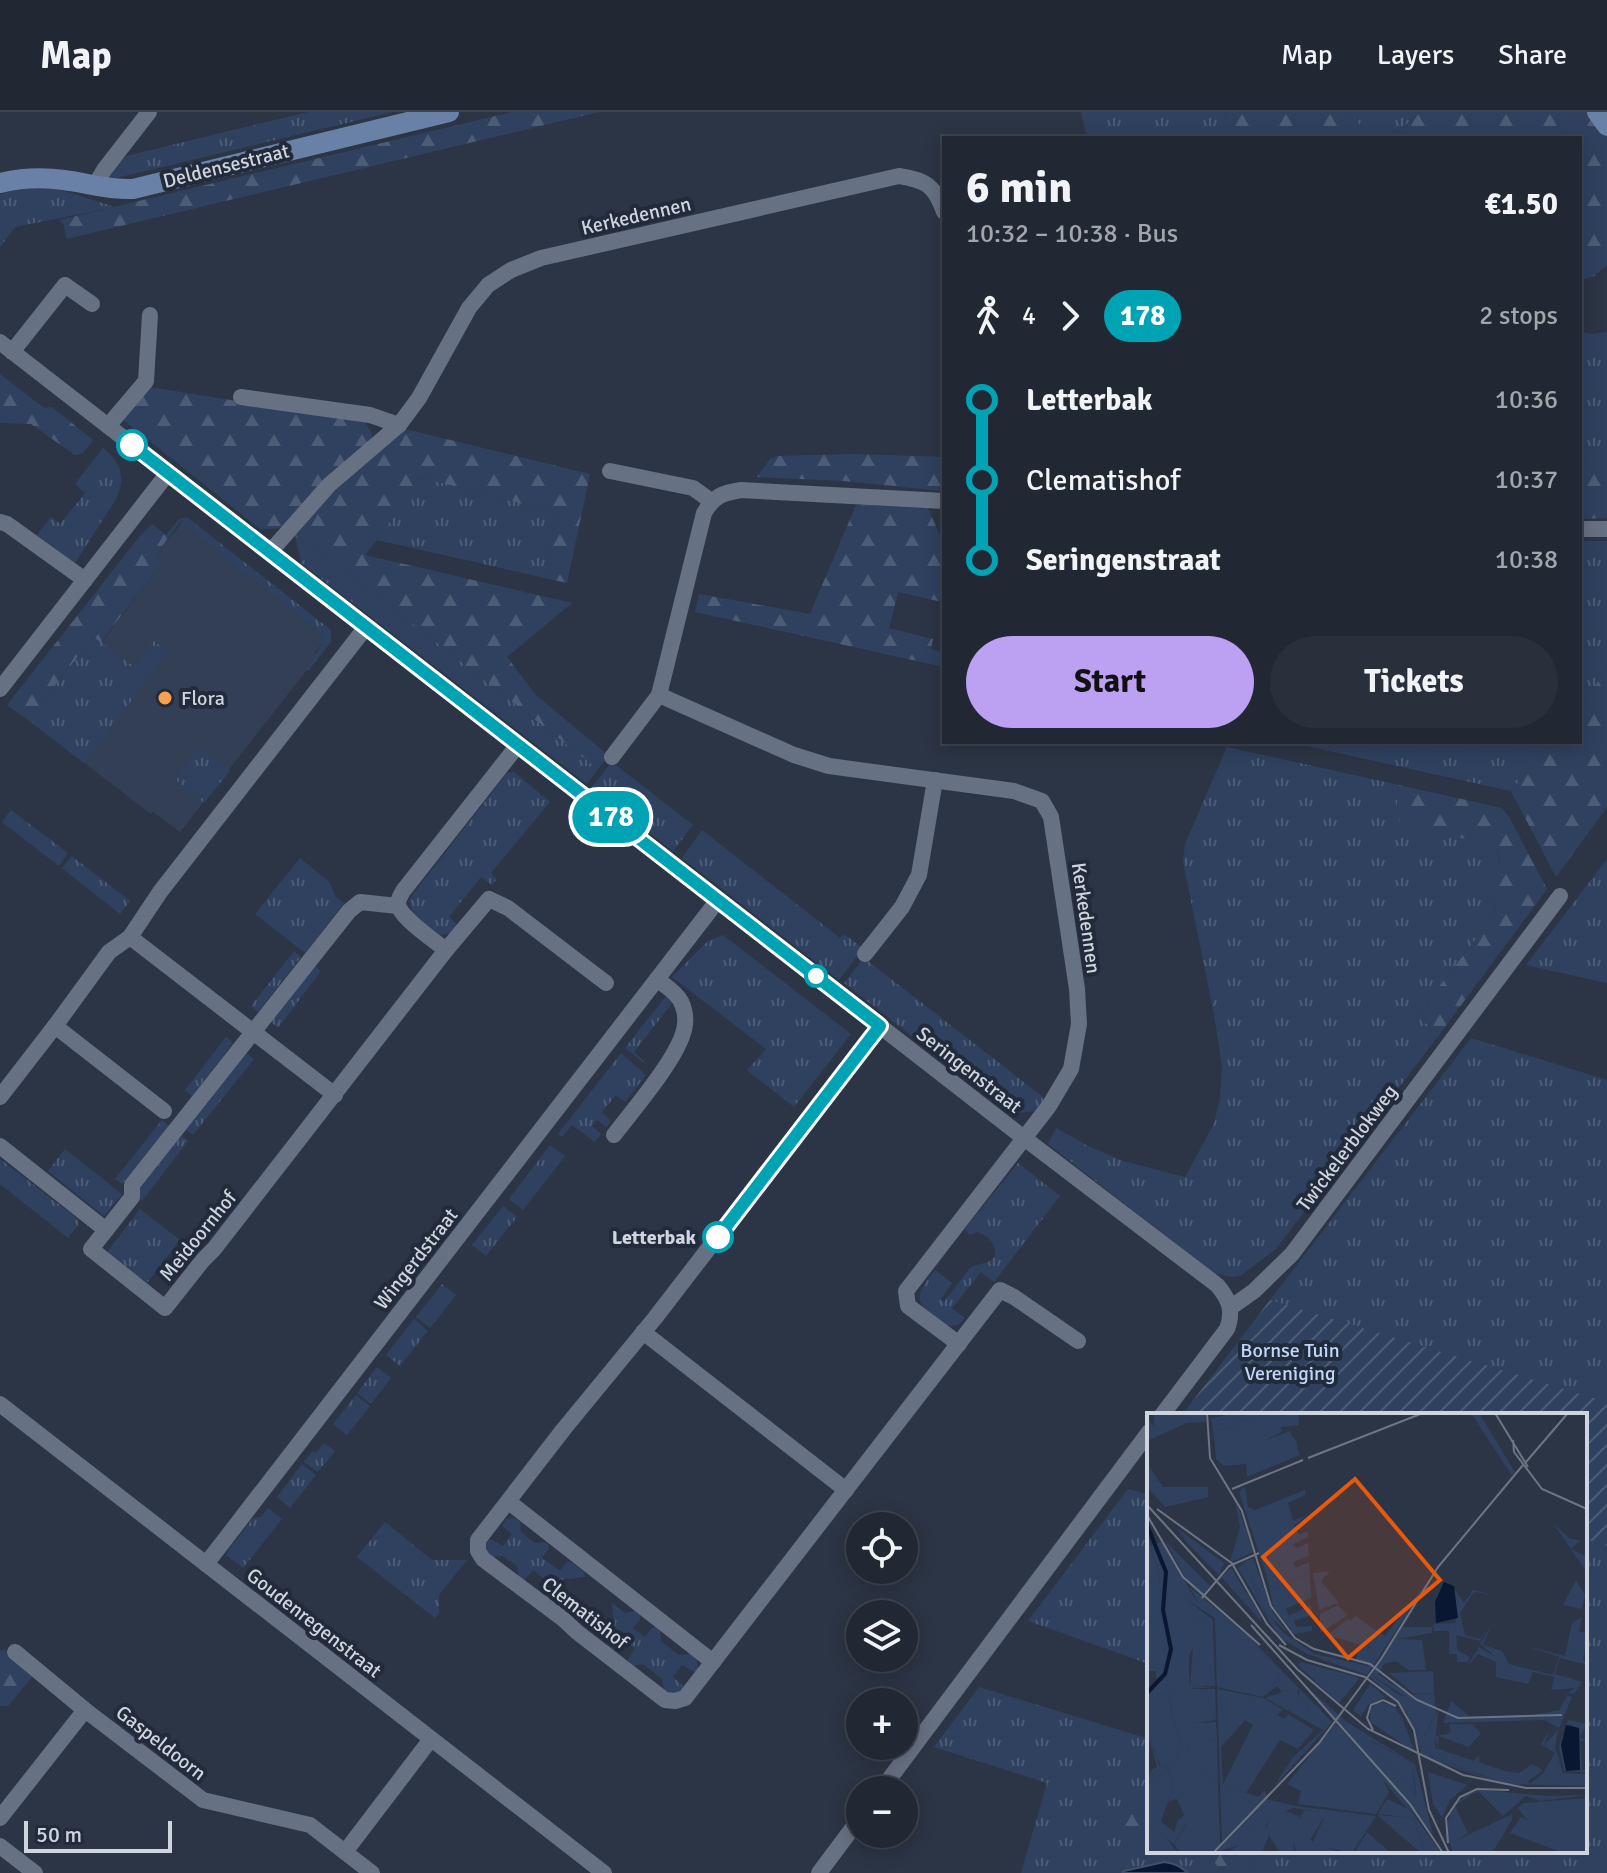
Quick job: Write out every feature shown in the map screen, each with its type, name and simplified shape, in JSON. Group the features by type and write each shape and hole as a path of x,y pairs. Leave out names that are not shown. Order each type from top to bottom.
{"street":[{"path":"94,187 149,112"},
{"name":"Deldensestraat","path":"0,183 35,178 65,180 114,190 133,189 449,112"},
{"path":"1597,112 1607,126"},
{"name":"Kerkedennen","path":"270,552 329,485 399,425 426,387 469,308 488,285 511,270 541,258 899,176 917,178 931,187 942,208"},
{"name":"Seringenstraat","path":"92,304 65,285 6,347 1217,1285 1228,1298 1230,1308"},
{"path":"108,426 146,381 150,315"},
{"path":"241,397 370,415 399,425"},
{"path":"610,471 693,488 711,501"},
{"path":"0,689 168,473"},
{"path":"612,757 659,695 704,513 711,501 726,492 741,490 942,501"},
{"path":"0,522 85,580"},
{"path":"1582,529 1607,529"},
{"path":"0,1097 109,952 130,937 169,880 366,627"},
{"name":"Kerkedennen","path":"659,695 817,763 1014,791 1042,801 1051,817 1077,989 1079,1024 1071,1069 1049,1106 1024,1138"},
{"path":"398,906 403,891 518,745"},
{"path":"865,954 902,907 919,875 935,780"},
{"name":"Twickelerblokweg","path":"1230,1308 1254,1291 1292,1254 1560,896"},
{"name":"Meidoornhof","path":"106,1230 91,1249 165,1308 489,899 508,908 606,983"},
{"name":"Wingerdstraat","path":"206,1564 718,900"},
{"path":"0,1146 106,1230 132,1197 132,1185 355,904 373,902 398,906 406,917 446,950"},
{"path":"130,937 335,1095"},
{"path":"614,1135 656,1081 680,1041 685,1024 680,998 657,979"},
{"path":"55,1026 164,1111"},
{"name":"Clematishof","path":"880,1026 478,1540 478,1551 483,1559 665,1700 685,1698 1000,1290 1078,1341"},
{"path":"959,1344 908,1306 906,1291 1024,1138"},
{"path":"1164,1413 1227,1329 1231,1319 1230,1308"},
{"path":"643,1332 846,1490"},
{"name":"Goudenregenstraat","path":"0,1404 604,1873"},
{"path":"891,1776 1147,1435"},
{"name":"Clematishof","path":"509,1502 713,1662"},
{"name":"Gaspeldoorn","path":"15,1652 203,1800 310,1825 372,1873"},
{"name":"Gaspeldoorn","path":"0,1818 85,1710"},
{"path":"345,1852 431,1739"},
{"path":"819,1873 846,1837"},
{"path":"0,1846 35,1873"}],"shaded area":[{"name":"Flora","path":"180,525 184,525 322,634 322,644 307,670 180,832 153,812 151,814 28,720 94,636 102,642 162,563 154,557"},
{"path":"1164,1862 1177,1865 1188,1873 1122,1873 1124,1871"}],"green space":[{"path":"308,112 393,112 116,178 108,176 126,156"},
{"path":"512,112 599,112 66,239 64,225 59,220"},
{"path":"1081,112 1224,112 1229,136 1087,136"},
{"path":"1224,112 1348,112 1370,136 1229,136"},
{"path":"1348,112 1421,112 1392,136 1370,136"},
{"path":"1421,112 1607,112 1607,265 1594,276 1582,280 1582,136 1393,136"},
{"path":"52,187 115,207 15,227 0,247 0,194"},
{"path":"1582,332 1607,332 1607,487 1582,455"},
{"path":"0,374 44,408 52,407 93,440 83,453 75,455 31,424 0,423"},
{"path":"149,387 364,421 372,438 286,528 260,529 122,419"},
{"path":"405,429 590,474 567,583 545,578 556,515 553,512 431,480 417,479 365,555 572,603 507,657 535,694 609,756 598,769 317,549 295,536 328,497"},
{"path":"103,448 118,465 121,484 116,499 75,563 37,535 51,517 60,524 85,493 75,484"},
{"path":"853,454 942,457 942,491 843,481 757,477 770,459 777,456"},
{"path":"1582,455 1607,487 1607,518 1582,519"},
{"path":"417,479 553,512 556,515 545,578 377,540"},
{"path":"856,505 928,508 942,540 942,602 898,592 889,628 933,639 931,649 942,652 942,667 695,612 699,594 810,614"},
{"path":"183,518 188,518 331,630 331,642 308,671 322,644 322,634 184,525 180,525"},
{"path":"183,518 155,556 162,563 101,642 93,637 28,720 7,705 140,536 152,524 166,535"},
{"path":"295,536 317,549 598,769 587,784 301,563"},
{"path":"1582,541 1607,541 1607,670 1582,702"},
{"path":"94,636 134,667 154,641 168,652 84,763 28,720"},
{"path":"1607,670 1607,807 1556,877 1511,791 1549,744 1582,744 1582,702"},
{"path":"1297,744 1549,744 1511,791"},
{"path":"200,747 230,771 204,803 175,779"},
{"path":"1227,747 1399,785 1397,808 1495,847 1499,860 1487,897 1495,904 1496,913 1420,1011 1422,1020 1439,1035 1276,1249 1240,1276 1231,1277 1214,1273 1048,1144 1056,1128 1123,1161 1185,1177 1214,1124 1222,1067 1183,862 1185,844"},
{"path":"612,762 693,825 673,851 591,788"},
{"path":"514,772 550,802 491,873 497,879 492,885 481,877 449,917 459,926 452,933 440,935 413,915 409,901 507,773"},
{"path":"1399,785 1502,808 1547,889 1439,1035 1422,1020 1420,1011 1496,913 1495,904 1484,889 1495,874 1499,858 1495,847 1399,821"},
{"path":"11,810 68,853 59,866 2,822"},
{"path":"702,830 840,938 844,934 863,948 839,980 682,858"},
{"path":"72,856 130,901 120,914 62,868"},
{"path":"300,858 329,882 336,897 344,903 305,953 255,914"},
{"path":"1607,859 1607,983 1526,965"},
{"path":"723,935 851,1034 794,1107 747,1070 766,1049 672,977 708,941"},
{"path":"294,951 301,957 258,1012 251,1006"},
{"path":"864,958 1043,1097 1035,1111 1012,1114 844,983"},
{"path":"315,966 321,971 278,1028 271,1022"},
{"path":"666,996 673,1002 634,1052 644,1063 625,1048"},
{"path":"226,1037 233,1043 192,1096 185,1090"},
{"path":"1471,1038 1607,1080 1607,1403 1270,1300"},
{"path":"246,1053 254,1059 193,1135 186,1130"},
{"path":"621,1053 646,1075 625,1102 616,1095 602,1112 611,1121 606,1127 597,1120 592,1126 601,1134 595,1142 572,1125 562,1137 558,1134"},
{"path":"162,1120 169,1126 122,1184 115,1179"},
{"path":"181,1136 188,1141 142,1201 135,1195"},
{"path":"550,1145 565,1156 523,1210 509,1199"},
{"path":"65,1149 122,1194 104,1216 48,1171"},
{"path":"0,1159 78,1219 78,1225 68,1238 0,1184"},
{"path":"1018,1163 1060,1196 994,1282 981,1272 952,1308 965,1318 958,1325 947,1326 920,1302 922,1289 935,1270 952,1283 941,1299 944,1302 970,1268 995,1256 993,1244 988,1238 977,1232 971,1235 964,1230"},
{"path":"503,1206 517,1217 486,1256 472,1245"},
{"path":"140,1209 180,1240 147,1283 107,1252"},
{"path":"442,1284 456,1295 430,1328 416,1317"},
{"name":"Bornse Tuin Vereniging","path":"1270,1300 1607,1402 1607,1546 1587,1540 1587,1413 1184,1413"},
{"path":"414,1319 428,1331 400,1366 386,1355"},
{"path":"377,1367 391,1378 371,1404 357,1393"},
{"path":"356,1395 370,1406 347,1435 333,1424"},
{"path":"324,1443 335,1451 318,1472 304,1462 312,1451 316,1453"},
{"path":"302,1464 316,1475 290,1508 277,1497"},
{"path":"1128,1489 1147,1494 1147,1663 1028,1621"},
{"path":"268,1508 282,1519 243,1568 226,1555 253,1518 261,1517"},
{"path":"514,1518 520,1522 521,1532 535,1543 545,1542 549,1545 542,1558 560,1571 567,1562 571,1562 584,1572 585,1577 558,1580 561,1607 544,1596 550,1583 533,1570 522,1579 517,1566 503,1556 492,1557 487,1552 486,1544 490,1539 503,1546 512,1534 502,1526 506,1519"},
{"path":"385,1522 432,1560 467,1560 439,1595 439,1613 435,1618 357,1557"},
{"path":"1587,1540 1607,1546 1607,1873 1249,1873 1255,1853 1587,1853"},
{"path":"612,1603 625,1613 635,1611 640,1615 633,1628 645,1637 652,1628 657,1627 661,1641 679,1655 691,1654 697,1659 698,1669 695,1672 682,1665 673,1677 684,1687 679,1693 670,1694 664,1690 662,1679 643,1664 632,1666 628,1659 635,1649 624,1640 617,1649 608,1647 607,1636 594,1626 614,1623"},
{"path":"4,1649 33,1676 8,1706 0,1706 0,1651"},
{"path":"979,1687 1147,1738 1147,1815 1122,1807 1132,1832 1147,1834 1147,1853 1208,1853 1219,1873 1188,1873 1173,1863 1122,1873 1021,1873 1047,1783 934,1747"},
{"path":"1122,1807 1147,1815 1147,1834 1136,1833 1119,1824"},
{"path":"1208,1853 1255,1853 1249,1873 1219,1873"}],"bus line":[{"name":"178","path":"132,445 880,1026 718,1237"}],"place":[{"name":"Flora","path":"165,698"},
{"name":"Letterbak","path":"718,1237"}]}
